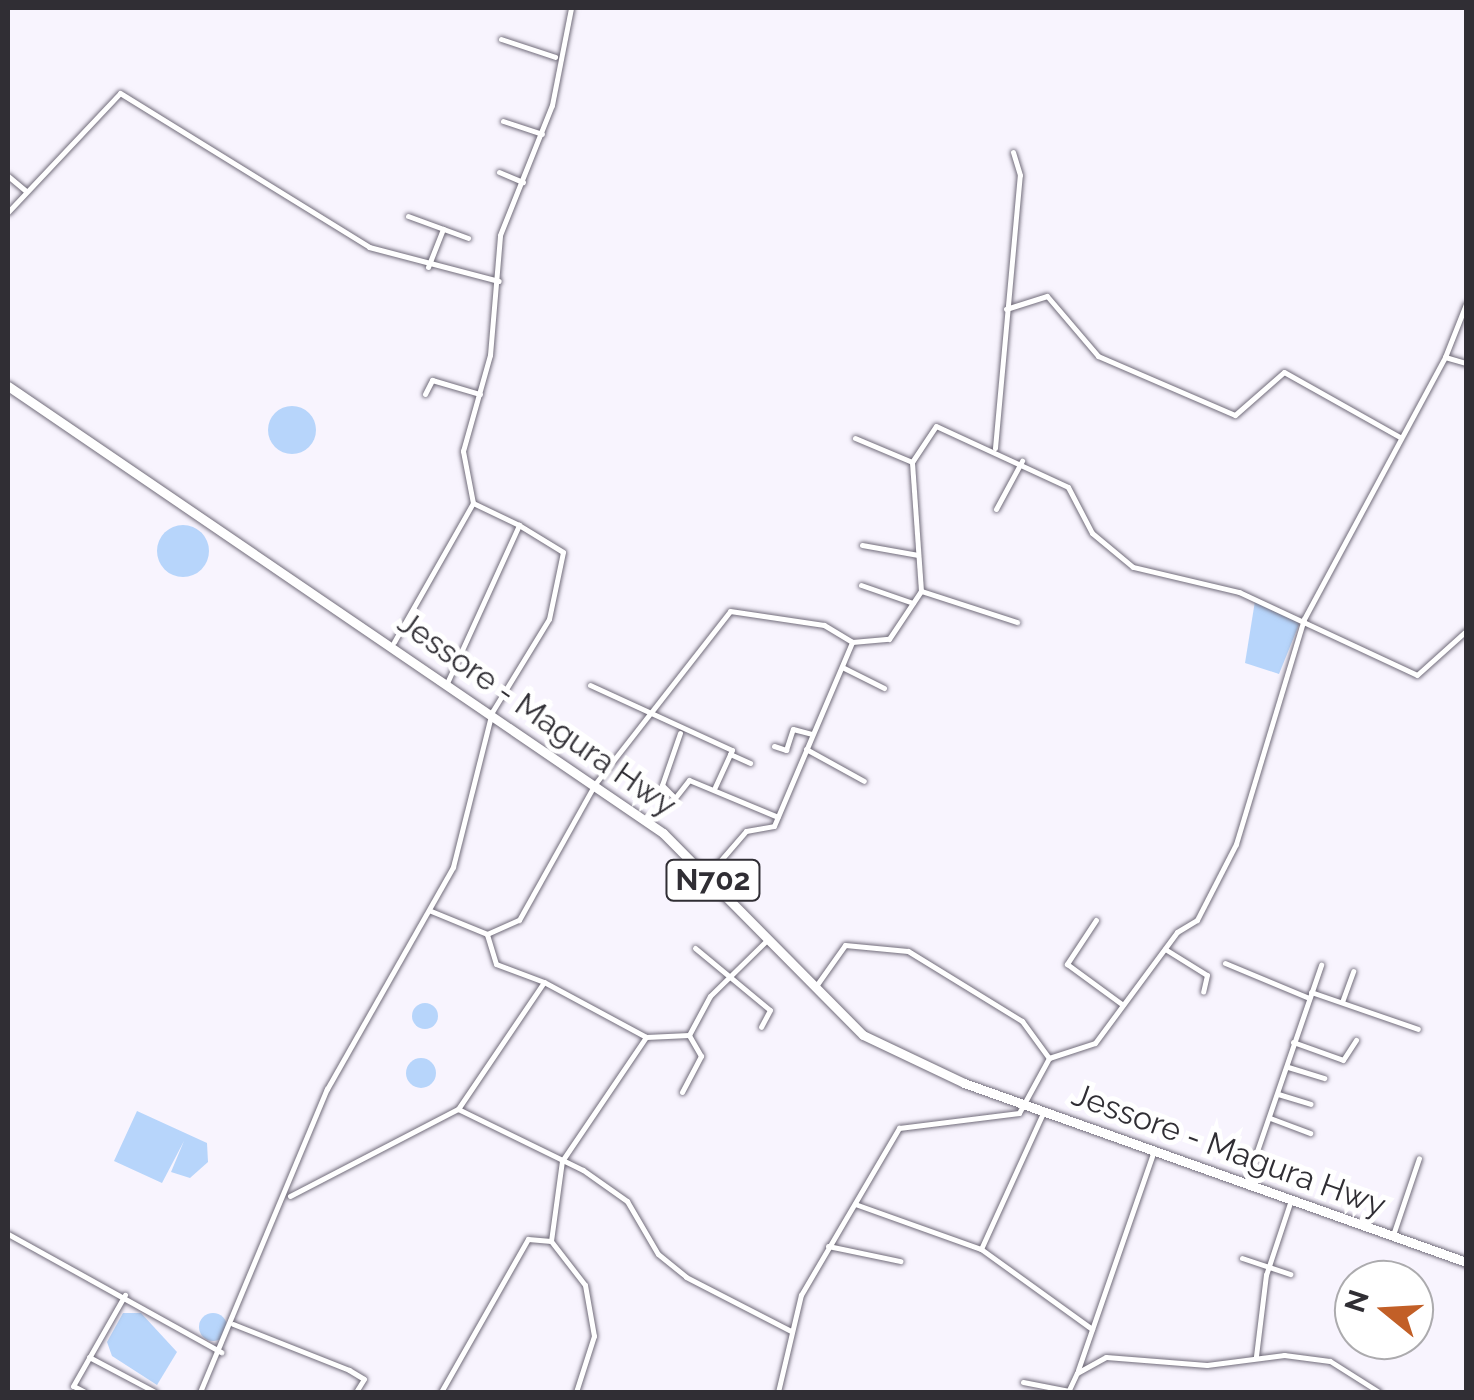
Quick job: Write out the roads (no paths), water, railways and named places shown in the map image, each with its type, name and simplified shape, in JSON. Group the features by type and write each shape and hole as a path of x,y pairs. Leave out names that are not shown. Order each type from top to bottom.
{"highway":[{"name":"Jessore - Magura Hwy","path":"8,386 394,642 595,784 708,875 814,988 895,1053 1020,1102 1466,1262"}],"street":[{"path":"394,642 473,504 463,450 480,394 500,281 500,235 542,134 555,56 571,8"},
{"path":"501,40 555,56"},
{"path":"8,212 120,93 369,246 428,268 500,281"},
{"path":"502,121 542,134"},
{"path":"995,448 1020,174 1013,152"},
{"path":"498,172 523,182"},
{"path":"8,176 26,191"},
{"path":"408,216 468,238"},
{"path":"428,268 443,229"},
{"path":"1006,309 1047,296 1098,356 1235,416 1284,372 1400,438"},
{"path":"778,1392 791,1330 828,1246 899,1128 1019,1113 1020,1102 1048,1058 1095,1043 1165,949 1197,920 1236,844 1304,619 1446,357 1466,304"},
{"path":"1446,357 1466,363"},
{"path":"425,394 432,380 480,394"},
{"path":"431,910 487,934 519,920 595,784 658,710 730,611 824,626 852,642 889,639 921,591 912,462 936,426 995,448 1068,487 1092,533 1133,567 1304,619 1417,675 1466,631"},
{"path":"855,438 912,462"},
{"path":"996,509 1022,461"},
{"path":"287,1197 326,1088 431,910 472,814 492,712 536,649 564,552 473,504"},
{"path":"448,683 519,526"},
{"path":"862,544 918,555"},
{"path":"862,584 913,603"},
{"path":"921,591 1017,622"},
{"path":"708,875 746,831 778,816 852,642"},
{"path":"842,667 884,688"},
{"path":"590,685 658,710 680,733 750,763"},
{"path":"774,746 786,750 793,729 812,734"},
{"path":"680,733 662,785 674,798 689,780 715,787 778,816"},
{"path":"806,749 864,780"},
{"path":"715,787 730,754"},
{"path":"1096,920 1067,964 1123,1006"},
{"path":"487,934 496,964 544,982 646,1037 688,1036"},
{"path":"688,1036 730,976 769,938"},
{"path":"814,988 846,946 908,951 1022,1021 1048,1058"},
{"path":"695,948 770,1010 762,1027"},
{"path":"1165,949 1208,975 1203,992"},
{"path":"1225,963 1310,995 1418,1028"},
{"path":"1246,1183 1320,965"},
{"path":"1342,1002 1353,971"},
{"path":"200,1392 234,1324 272,1212 287,1197 458,1109 544,982"},
{"path":"682,1092 701,1056 688,1036"},
{"path":"576,1392 594,1336 585,1285 552,1240 562,1161 646,1037"},
{"path":"1293,1042 1343,1060 1356,1040"},
{"path":"1288,1067 1324,1078"},
{"path":"1278,1094 1310,1104"},
{"path":"458,1109 562,1161 627,1201 658,1254 686,1278 791,1330"},
{"path":"981,1249 1044,1110"},
{"path":"1270,1118 1310,1133"},
{"path":"1023,1382 1068,1392 1154,1150"},
{"path":"1394,1236 1418,1158"},
{"path":"1256,1356 1268,1268 1292,1199"},
{"path":"855,1204 981,1249 1092,1330"},
{"path":"8,1234 125,1294 221,1352"},
{"path":"442,1392 528,1239 552,1240"},
{"path":"828,1246 900,1261"},
{"path":"1242,1258 1290,1274"},
{"path":"85,1392 72,1386 125,1294"},
{"path":"234,1324 348,1370 364,1379 356,1392"},
{"path":"90,1356 155,1392"},
{"path":"1077,1373 1106,1358 1206,1365 1256,1356 1330,1362 1379,1392"}],"water":[{"path":"292,406 309,413 316,430 309,447 292,454 275,447 268,430 275,413"},
{"path":"183,525 201,533 209,551 201,569 183,577 165,569 157,551 165,533"},
{"path":"1255,601 1300,622 1279,674 1245,663"},
{"path":"425,1003 434,1007 438,1016 434,1025 425,1029 416,1025 412,1016 416,1007"},
{"path":"421,1058 435,1067 436,1073 427,1087 421,1088 407,1079 406,1073 415,1059"},
{"path":"137,1111 207,1143 208,1162 190,1178 171,1172 184,1141 162,1183 114,1161"},
{"path":"123,1313 141,1313 177,1352 157,1385 112,1356 107,1342"},
{"path":"213,1313 223,1317 227,1327 223,1337 213,1341 203,1337 199,1327 203,1317"}]}
